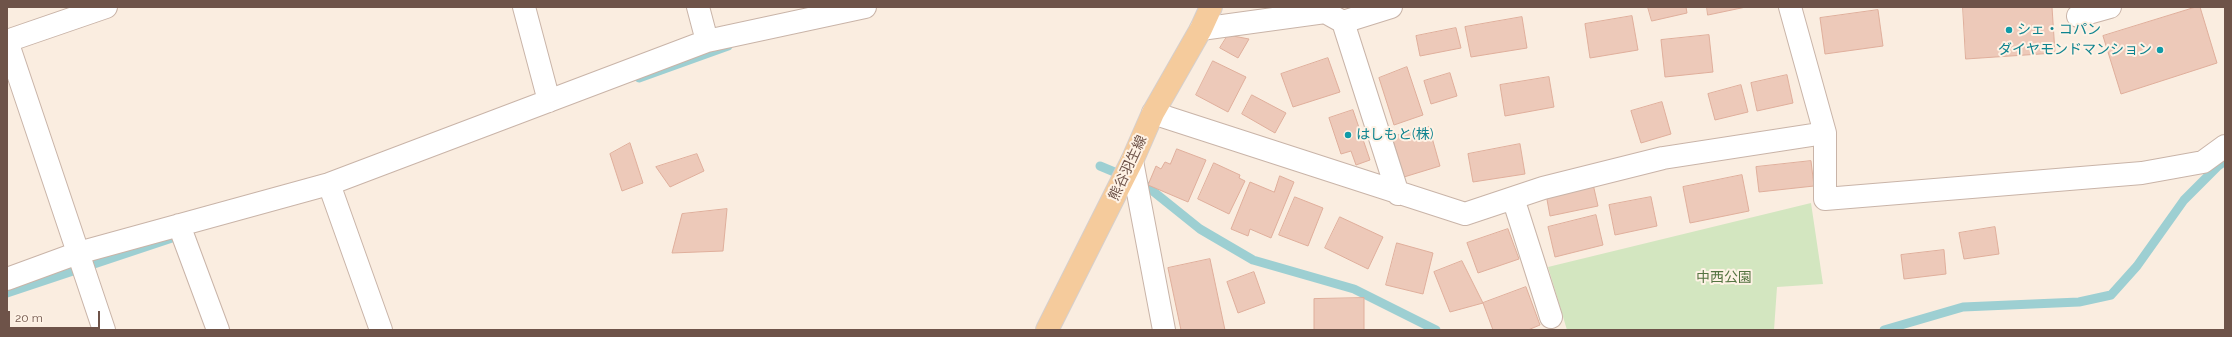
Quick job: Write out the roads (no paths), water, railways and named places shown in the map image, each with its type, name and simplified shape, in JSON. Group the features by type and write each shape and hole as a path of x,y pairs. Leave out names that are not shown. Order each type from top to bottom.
{"main road":[{"name":"熊谷羽生線","path":"1048,330 1129,189 1132,161 1153,113 1201,29 1211,7"}],"street":[{"path":"104,330 7,41 106,7"},
{"path":"524,7 549,101"},
{"path":"698,7 707,41"},
{"path":"7,279 81,262 182,233 329,185 707,41 865,7"},
{"path":"1343,22 1391,7"},
{"path":"1790,7 1825,133 1825,200 2142,173 2203,162 2225,146"},
{"path":"2078,16 2110,7"},
{"path":"1201,29 1325,12 1343,22 1398,194"},
{"path":"1153,113 1398,194 1464,214 1543,188 1663,158 1825,133"},
{"path":"329,185 381,330"},
{"path":"1129,189 1164,330"},
{"path":"1513,198 1551,317"},
{"path":"182,233 218,330"}],"waterway":[{"path":"639,78 728,46"},
{"path":"1884,330 1963,307 2079,302 2111,295 2137,266 2184,200 2218,166 2225,161"},
{"path":"1100,166 1124,176"},
{"path":"1138,182 1144,184 1200,229 1253,260 1354,289 1436,330"},
{"path":"7,293 178,236"}],"place":[{"name":"シェ・コパン","path":"2009,30"},
{"name":"ダイヤモンドマンション","path":"2160,50"},
{"name":"はしもと(株)","path":"1348,135"}],"park label":[{"name":"中西公園","path":"1724,278"}]}
